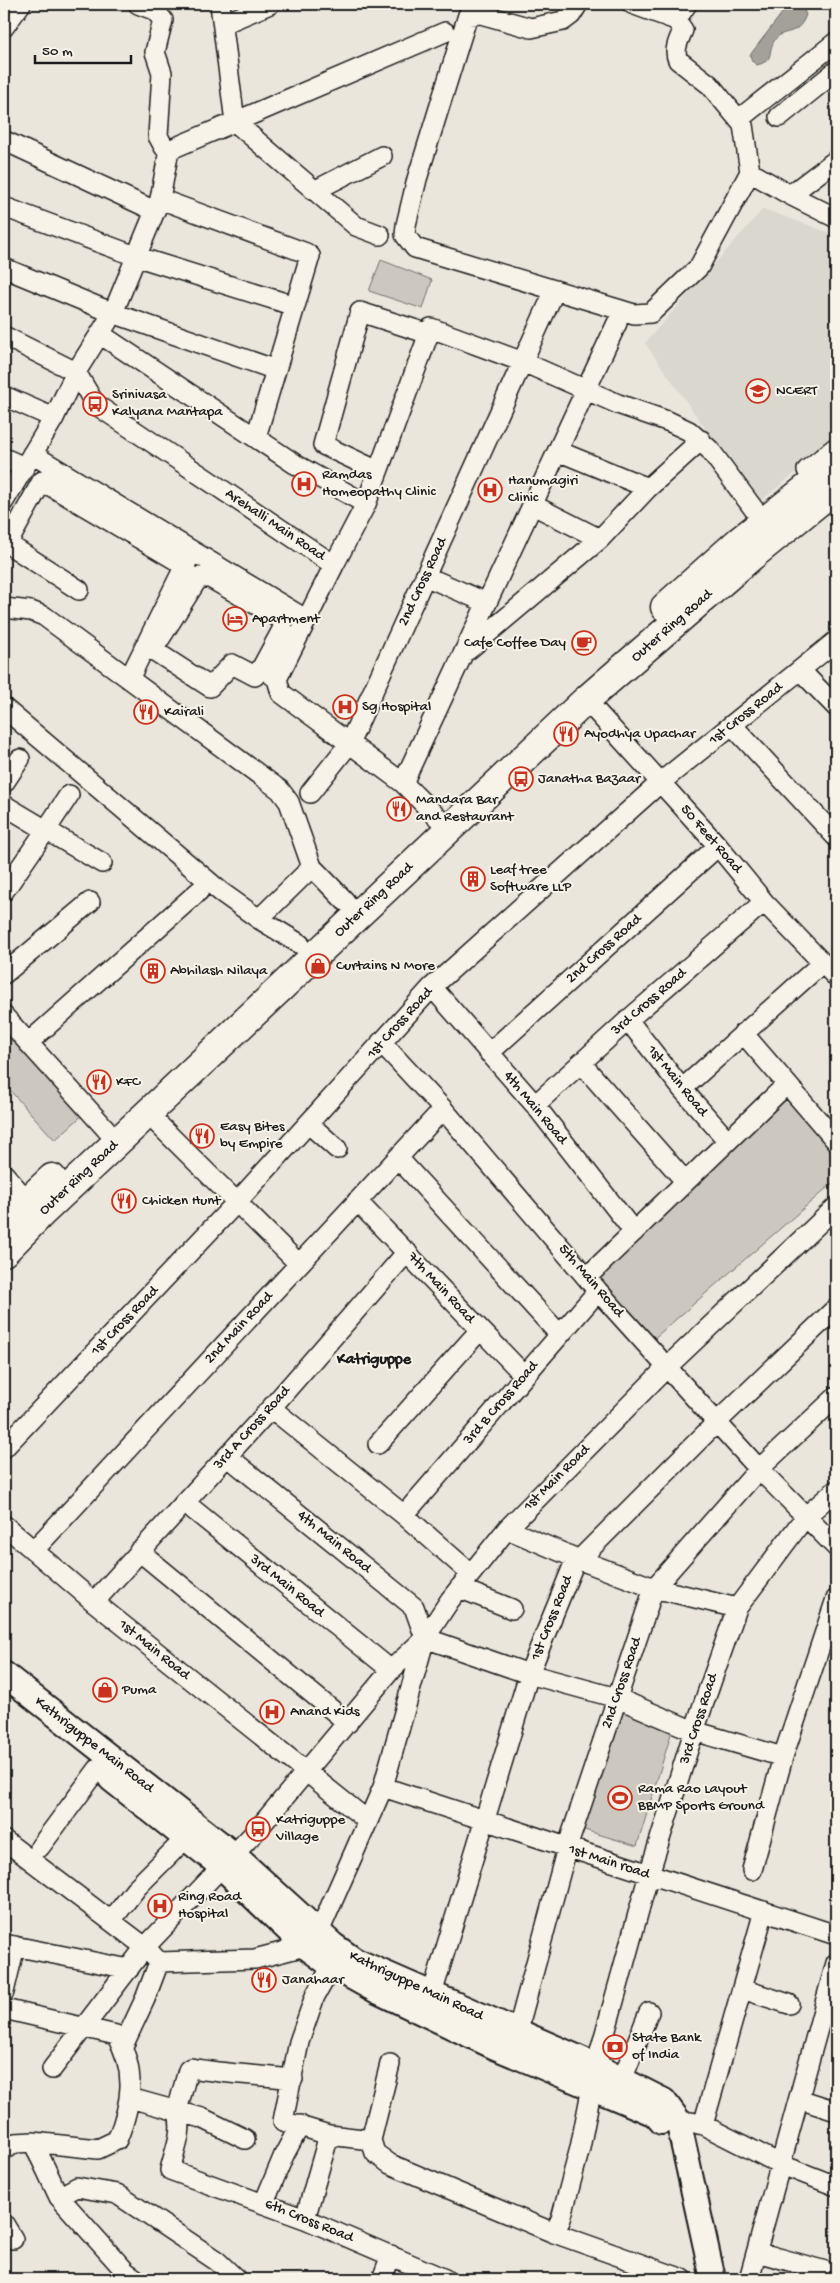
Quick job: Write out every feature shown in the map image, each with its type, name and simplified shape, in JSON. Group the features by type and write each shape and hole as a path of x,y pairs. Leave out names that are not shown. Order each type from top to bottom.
{"highway":[{"path":"745,549 836,465"},
{"path":"745,549 836,488"},
{"name":"Outer Ring Road","path":"4,1223 346,901 442,823 586,700 745,549"},
{"name":"Outer Ring Road","path":"4,1252 442,823 575,686 745,549"}],"main road":[{"name":"Kathriguppe Main Road","path":"4,1674 227,1860 312,1939 332,1966 377,1991 514,2043 594,2077 656,2114 663,2123 700,2279"},
{"name":"Kathriguppe Main Road","path":"4,1695 186,1838 227,1860"},
{"name":"Kathriguppe Main Road","path":"312,1939 354,1960 432,1994 514,2043"},
{"name":"Kathriguppe Main Road","path":"594,2077 622,2080 664,2102 678,2120 713,2279"}],"street":[{"path":"4,27 21,4"},
{"path":"138,4 154,10 163,20 156,52 162,73 158,136 164,147 170,150 445,32"},
{"path":"220,4 235,122 356,226 380,235"},
{"path":"223,24 270,4"},
{"path":"578,4 568,19 531,28 481,14 468,15 417,179 405,235 415,248 634,314 651,313 699,267 750,172 743,125 710,85 678,60 675,54 682,30 676,20 632,4"},
{"path":"676,20 687,4"},
{"path":"739,119 836,42"},
{"path":"779,116 836,71"},
{"path":"5,140 157,205 306,253 310,256 256,437"},
{"path":"4,501 54,418 76,372 113,313 138,257 157,205 170,150"},
{"path":"314,191 382,156"},
{"path":"790,195 836,160"},
{"path":"750,172 836,218"},
{"path":"4,208 138,257 295,306"},
{"path":"4,268 113,313 276,370"},
{"path":"514,269 582,291 580,298"},
{"name":"2nd Cross Road","path":"310,793 349,744 555,290"},
{"path":"378,471 323,445 360,312 429,334"},
{"path":"403,783 617,323"},
{"path":"334,565 366,504 431,328 523,362 618,404 670,422 701,440 756,512"},
{"path":"100,334 295,464 366,504"},
{"path":"4,336 76,372"},
{"name":"Arehalli Main Road","path":"76,372 95,404 334,565 277,679"},
{"path":"4,396 54,418"},
{"path":"463,654 600,539 648,488 701,440"},
{"path":"836,447 756,512 745,549 788,542 836,502"},
{"path":"558,451 648,488"},
{"path":"4,458 28,461 228,581 307,620"},
{"path":"79,590 11,546 9,541 42,481 189,558"},
{"path":"533,505 600,539"},
{"path":"129,679 189,558"},
{"path":"425,576 487,603"},
{"path":"199,577 210,578 228,581 280,619 282,628 262,667 255,676 232,664 210,687 153,650 199,577"},
{"path":"4,608 31,611 44,616 286,796 312,867 346,901"},
{"name":"1st Cross Road","path":"4,1448 237,1202 432,987 662,782 836,641"},
{"path":"262,667 277,679 281,693 403,783 442,823"},
{"path":"800,670 836,707"},
{"name":"50 Feet Road","path":"586,700 662,782 764,902 821,964 836,977"},
{"path":"4,708 221,892 259,920 300,944"},
{"path":"732,726 836,837"},
{"path":"4,783 20,759"},
{"path":"4,891 69,795"},
{"path":"4,805 102,863"},
{"name":"2nd Cross Road","path":"489,1053 718,846"},
{"path":"259,920 312,867"},
{"path":"28,1043 199,891"},
{"path":"4,974 90,902"},
{"name":"3rd Cross Road","path":"535,1105 628,1020 764,902"},
{"path":"682,1089 743,1032 821,964"},
{"name":"4th Main Road","path":"432,987 535,1105 634,1232"},
{"path":"4,1016 106,1129"},
{"name":"1st Main Road","path":"628,1020 682,1089 728,1141"},
{"path":"743,1032 836,1141"},
{"name":"5th Main Road","path":"382,1042 443,1108 592,1284 804,1517"},
{"path":"582,1063 685,1181"},
{"path":"592,1284 634,1232 787,1084"},
{"name":"2nd Main Road","path":"35,1549 443,1108"},
{"path":"147,1114 299,1264"},
{"path":"309,1124 337,1149"},
{"path":"398,1158 560,1335"},
{"path":"4,1174 27,1201"},
{"name":"7th Main Road","path":"357,1201 524,1375"},
{"name":"1st Main Road","path":"52,2068 145,1947 258,1829 391,1670 425,1638 470,1573 507,1529 668,1366 836,1207"},
{"name":"3rd A Cross Road","path":"94,1602 272,1408 407,1252"},
{"name":"3rd B Cross Road","path":"404,1515 560,1335 592,1284"},
{"name":"1st Cross Road","path":"432,1994 528,1674 573,1566 718,1421 836,1308"},
{"path":"378,1444 480,1330"},
{"name":"2nd Cross Road","path":"514,2043 567,1848 654,1588 759,1468 836,1397"},
{"path":"272,1408 404,1515 470,1573"},
{"name":"4th Main Road","path":"227,1456 414,1607 425,1638"},
{"name":"3rd Cross Road","path":"554,2233 561,2219 580,2148 594,2077 649,1874 694,1731 737,1608 804,1517 836,1490"},
{"name":"3rd Main Road","path":"184,1502 391,1670"},
{"path":"804,1517 836,1547"},
{"name":"1st Main Road","path":"4,1525 35,1549 94,1602 305,1773"},
{"path":"507,1529 580,1560 654,1588 737,1608"},
{"path":"139,1551 348,1723"},
{"path":"459,1588 512,1609"},
{"path":"752,1870 783,1757 836,1599"},
{"path":"158,1962 255,1960 312,1939 368,1822 382,1787 425,1638 528,1674 617,1698 694,1731 783,1757"},
{"path":"40,1847 98,1769"},
{"path":"305,1773 368,1822"},
{"name":"1st Main road","path":"382,1787 836,1935"},
{"path":"111,1921 138,1886 186,1838"},
{"path":"4,1840 145,1947 158,1962"},
{"path":"704,2125 764,1911"},
{"path":"4,1992 9,1945 129,1969"},
{"path":"123,2046 145,1999 158,1962"},
{"path":"749,2279 800,2099 831,2006 836,1963"},
{"path":"332,1966 315,1996 299,2042 283,2121 329,2135 371,2140"},
{"path":"742,1989 789,2004"},
{"path":"4,2009 116,2035 123,2046 129,2062 130,2098 128,2113 117,2140 98,2149 33,2142 15,2143 4,2150"},
{"path":"622,2080 649,2012"},
{"path":"390,2064 371,2140 376,2153 390,2164 554,2233 683,2279"},
{"path":"177,2111 188,2070 192,2068 217,2073 230,2072 293,2079"},
{"path":"130,2098 202,2118 245,2139"},
{"path":"800,2099 836,2111"},
{"name":"6th Cross Road","path":"177,2111 180,2118 180,2130 170,2170 305,2219 443,2279"},
{"path":"678,2120 704,2125 782,2165 836,2186"},
{"path":"264,2203 284,2155 300,2125"},
{"path":"305,2219 329,2135"},
{"path":"33,2142 59,2197 127,2277"},
{"path":"59,2197 77,2187 117,2194 218,2261 236,2279"},
{"path":"756,2252 800,2271 836,2274"},
{"path":"382,2279 391,2255"}],"shaded area":[{"path":"789,4 802,5 806,15 798,27 777,37 768,59 757,65 752,61 750,55"},
{"name":"NCERT","path":"763,209 836,235 836,440 758,503 645,343"},
{"path":"381,260 432,280 423,309 369,291"},
{"path":"4,1022 86,1112 55,1140 4,1084"},
{"path":"784,1094 836,1153 836,1180 651,1341 599,1278"},
{"name":"Rama Rao Layout BBMP Sports Ground","path":"620,1708 674,1724 637,1846 578,1828"}],"place":[{"name":"NCERT","path":"758,391"},
{"name":"Srinivasa Kalyana Mantapa","path":"95,404"},
{"name":"Ramdas Homeopathy Clinic","path":"304,484"},
{"name":"Hanumagiri Clinic","path":"490,490"},
{"name":"Apartment","path":"235,619"},
{"name":"Cafe Coffee Day","path":"584,643"},
{"name":"Sg Hospital","path":"345,707"},
{"name":"Kairali","path":"146,712"},
{"name":"Ayodhya Upachar","path":"566,734"},
{"name":"Janatha Bazaar","path":"521,779"},
{"name":"Mandara Bar and Restaurant","path":"399,809"},
{"name":"Leaf tree Software LLP","path":"473,879"},
{"name":"Curtains N More","path":"318,966"},
{"name":"Abhilash Nilaya","path":"153,971"},
{"name":"KFC","path":"99,1082"},
{"name":"Easy Bites by Empire","path":"202,1136"},
{"name":"Chicken Hunt","path":"124,1201"},
{"name":"Puma","path":"105,1690"},
{"name":"Anand Kids","path":"272,1712"},
{"name":"Rama Rao Layout BBMP Sports Ground","path":"620,1798"},
{"name":"Katriguppe Village","path":"258,1829"},
{"name":"Ring Road Hospital","path":"160,1906"},
{"name":"Janahaar","path":"264,1980"},
{"name":"State Bank of India","path":"615,2047"}],"district":[{"name":"Katriguppe","path":"374,1360"}]}
